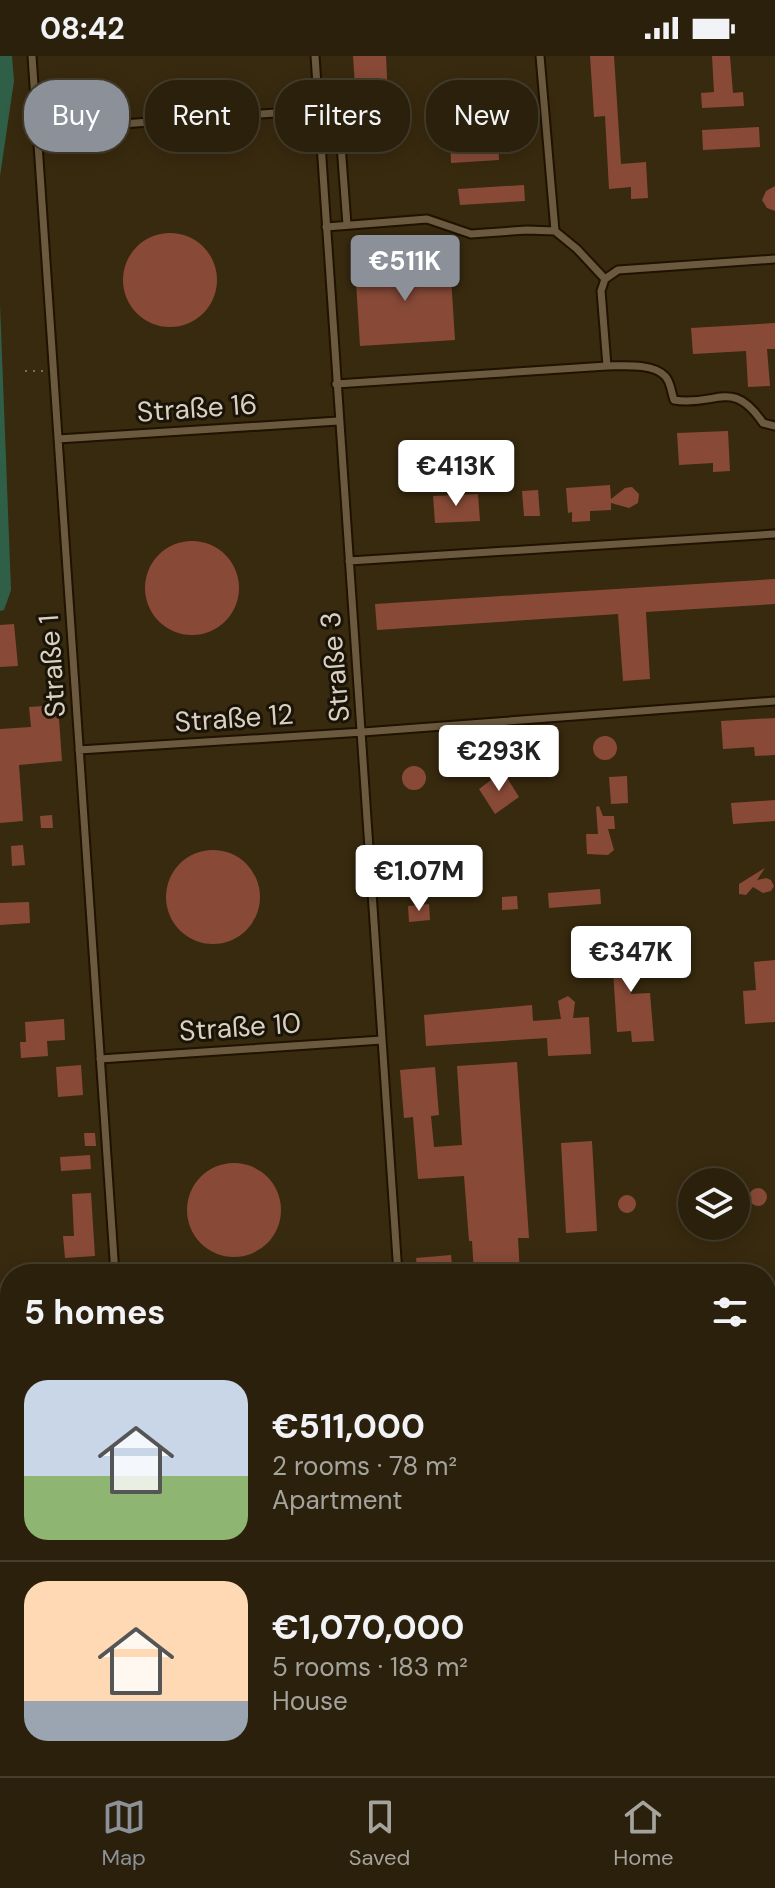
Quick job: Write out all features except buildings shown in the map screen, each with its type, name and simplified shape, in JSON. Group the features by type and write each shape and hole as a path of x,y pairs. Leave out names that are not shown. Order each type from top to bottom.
{"lane":[{"name":"Straße 1","path":"32,56 34,80"},
{"name":"Straße 3","path":"315,56 317,80"},
{"path":"540,56 555,231"},
{"path":"129,125 275,117"},
{"name":"Straße 1","path":"39,152 114,1264"},
{"name":"Straße 3","path":"321,152 397,1264"},
{"path":"342,152 347,225"},
{"path":"326,227 427,219 471,234 555,231 605,279"},
{"path":"607,366 601,291 605,279 618,270 775,259"},
{"path":"336,384 607,366 639,367 659,371 667,377 674,400 736,397 752,407 763,423 775,426"},
{"name":"Straße 16","path":"58,439 338,421"},
{"path":"349,561 775,534"},
{"name":"Straße 12","path":"79,750 775,701"},
{"name":"Straße 10","path":"100,1059 382,1040"}],"path":[{"path":"25,371 54,370"}],"green space":[{"path":"0,56 12,56 14,81 0,176"},
{"path":"0,304 11,590 4,610 0,611"}]}
